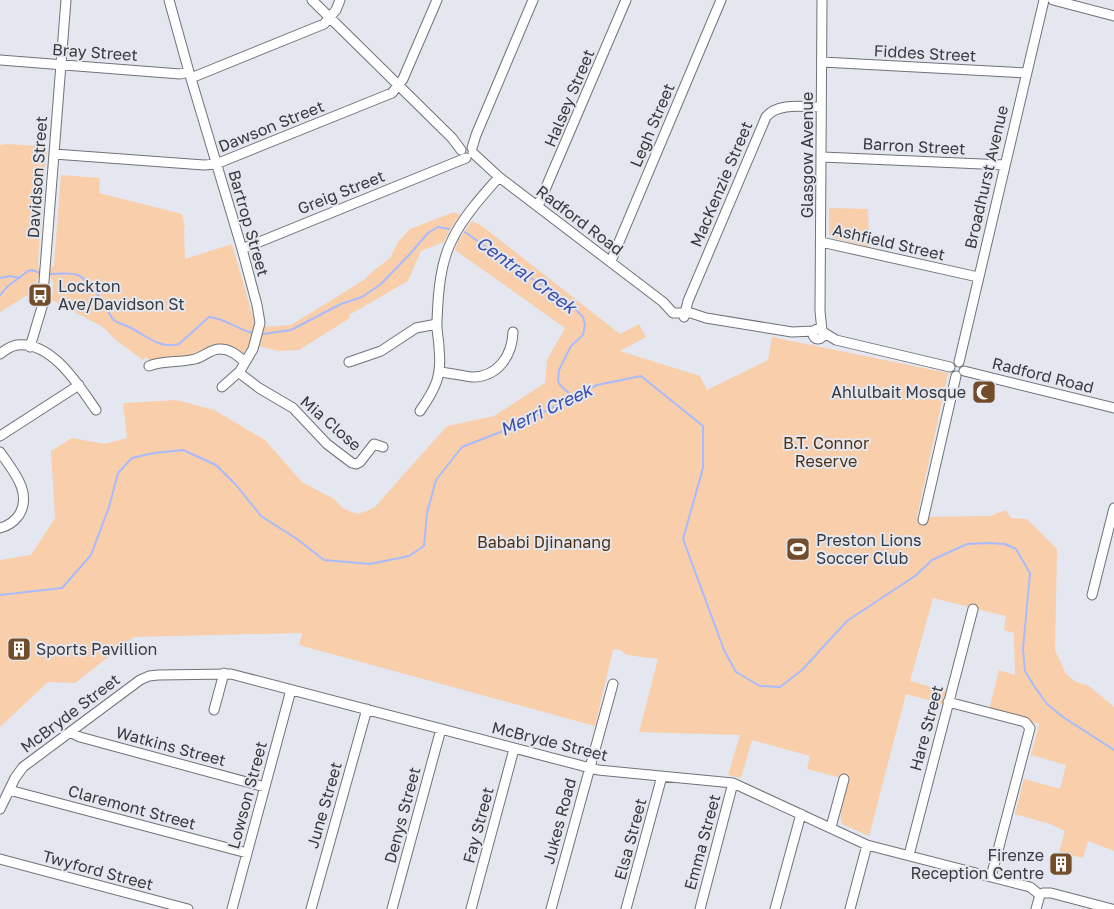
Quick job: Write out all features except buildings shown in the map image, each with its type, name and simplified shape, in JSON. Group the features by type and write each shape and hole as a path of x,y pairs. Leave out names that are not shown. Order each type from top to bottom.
{"street":[{"name":"Bartrop Street","path":"169,0 258,305 260,323 253,349 244,361 240,371 222,387"},
{"name":"Radford Road","path":"312,0 467,152 611,261 663,302 673,313 818,334"},
{"name":"Bray Street","path":"0,60 190,75 324,24 336,10 340,0"},
{"path":"399,85 437,0"},
{"path":"467,152 533,0"},
{"name":"Halsey Street","path":"538,206 626,0"},
{"name":"Legh Street","path":"611,261 721,0"},
{"name":"Glasgow Avenue","path":"818,334 822,242 822,0"},
{"name":"Broadhurst Avenue","path":"959,362 1044,0"},
{"path":"1053,0 1114,16"},
{"name":"Davidson Street","path":"30,347 42,307 65,2"},
{"name":"Fiddes Street","path":"822,62 1026,73"},
{"name":"Dawson Street","path":"54,154 204,165 216,164 392,93 399,85"},
{"name":"MacKenzie Street","path":"685,315 688,301 766,117 770,111 780,107 821,107"},
{"name":"Greig Street","path":"242,249 452,164 467,152"},
{"name":"Barron Street","path":"822,157 1005,165"},
{"path":"420,411 434,391 440,372 437,324 441,279 452,239 499,177"},
{"name":"Ashfield Street","path":"822,242 978,278"},
{"path":"350,362 381,351 416,328 437,324"},
{"path":"440,372 471,377 486,375 492,372 505,361 513,332"},
{"path":"818,334 950,367"},
{"path":"0,354 16,345 30,347 43,352 54,359 79,385 96,410"},
{"path":"149,366 162,362 194,360 213,350 219,349 234,353 244,361"},
{"path":"950,367 955,362 963,364 964,371 960,376 956,376"},
{"path":"950,367 952,373 956,376"},
{"name":"Mia Close","path":"240,371 242,375 260,388 293,408 327,444 352,463 360,462 377,444"},
{"name":"Radford Road","path":"964,371 1114,408"},
{"path":"924,520 956,376"},
{"path":"0,436 79,385"},
{"path":"0,452 17,477 24,496 21,512 17,518 0,528"},
{"path":"1092,595 1114,508"},
{"name":"Hare Street","path":"909,855 973,609"},
{"path":"214,710 224,673"},
{"name":"McBryde Street","path":"0,809 18,772 23,767 145,677 224,673 589,769 733,783 867,845 1030,887 1040,895 1048,892 1112,909"},
{"name":"Jukes Road","path":"551,909 613,684"},
{"name":"Lowson Street","path":"232,909 291,690"},
{"path":"948,702 1025,722 1030,728 991,877"},
{"name":"June Street","path":"311,909 366,709"},
{"name":"Denys Street","path":"392,909 440,729"},
{"name":"Watkins Street","path":"70,732 80,737 265,787"},
{"name":"Fay Street","path":"471,909 514,749"},
{"name":"Elsa Street","path":"626,909 662,776"},
{"path":"831,827 844,779"},
{"name":"Emma Street","path":"700,909 733,783"},
{"name":"Claremont Street","path":"9,790 247,854"},
{"path":"775,909 801,814"},
{"path":"850,909 867,845"},
{"name":"Twyford Street","path":"0,859 188,909"},
{"path":"1036,909 1040,895"}],"green space":[{"path":"47,144 38,262 38,267 41,270 40,276 37,279 36,292 34,291 0,312 0,145 42,146"},
{"path":"61,175 100,178 99,193 182,214 185,227 185,259 232,244 255,324 250,345 241,355 233,350 150,361 146,357 143,360 117,341 103,327 52,300 53,285 49,272 54,265"},
{"path":"829,208 868,209 869,247 833,238 829,234"},
{"path":"454,212 460,215 444,242 421,251 408,281 349,315 350,318 299,350 278,351 259,346 264,327 291,325 367,278 367,276 390,258 398,242 410,229"},
{"path":"472,221 482,226 620,334 639,324 646,337 620,351 700,376 707,390 768,360 772,337 948,373 917,517 990,516 1006,510 1011,518 1027,519 1057,549 1055,650 1066,674 1076,682 1089,686 1114,707 1114,851 1088,841 1083,858 1059,852 1065,831 1050,824 1015,814 1024,779 1060,789 1066,765 1031,755 1039,724 989,710 999,670 1015,675 1014,633 1004,630 1006,616 933,598 910,681 946,691 943,704 906,694 869,836 842,824 841,808 849,780 807,769 810,756 752,740 741,778 728,775 740,735 639,732 658,659 627,655 618,649 613,650 595,726 299,645 302,633 134,637 75,683 48,682 0,727 0,560 31,555 55,518 51,451 72,438 105,444 127,438 123,403 177,400 214,410 265,440 302,482 334,499 344,509 358,514 374,508 447,426 494,416 545,383 547,360 565,328 455,250 458,241"}],"waterway":[{"name":"Central Creek","path":"263,334 291,330 341,304 362,297 381,284 428,233 438,227 449,229"},
{"name":"Central Creek","path":"465,232 568,302 583,317 585,325 583,335 571,346 559,370 558,381 560,385 574,398"},
{"name":"Central Creek","path":"0,295 8,286 28,271 32,270 40,273"},
{"name":"Central Creek","path":"50,274 68,273 83,278 93,288 113,320 165,345 179,344 209,317 253,333"},
{"path":"0,278 10,276 20,278"},
{"name":"Merri Creek","path":"0,595 62,588 91,555 109,507 118,473 132,458 154,453 183,450 216,465 237,486 261,516 297,539 324,560 370,564 409,556 424,546 427,513 436,480 462,447 516,426 597,385 641,376 703,426 703,468 683,539 724,650 736,672 760,686 780,687 802,670 847,621 915,576 932,560 967,544 1005,544 1016,549 1030,573 1023,649 1025,671 1047,704 1063,717 1114,750"}],"place":[{"name":"Lockton Ave/Davidson St","path":"40,295"},
{"name":"Ahlulbait Mosque","path":"984,392"},
{"name":"Preston Lions Soccer Club","path":"798,549"},
{"name":"Sports Pavillion","path":"19,649"},
{"name":"Firenze Reception Centre","path":"1061,864"}],"park label":[{"name":"B.T. Connor Reserve","path":"826,452"},
{"name":"Bababi Djinanang","path":"544,542"}]}
